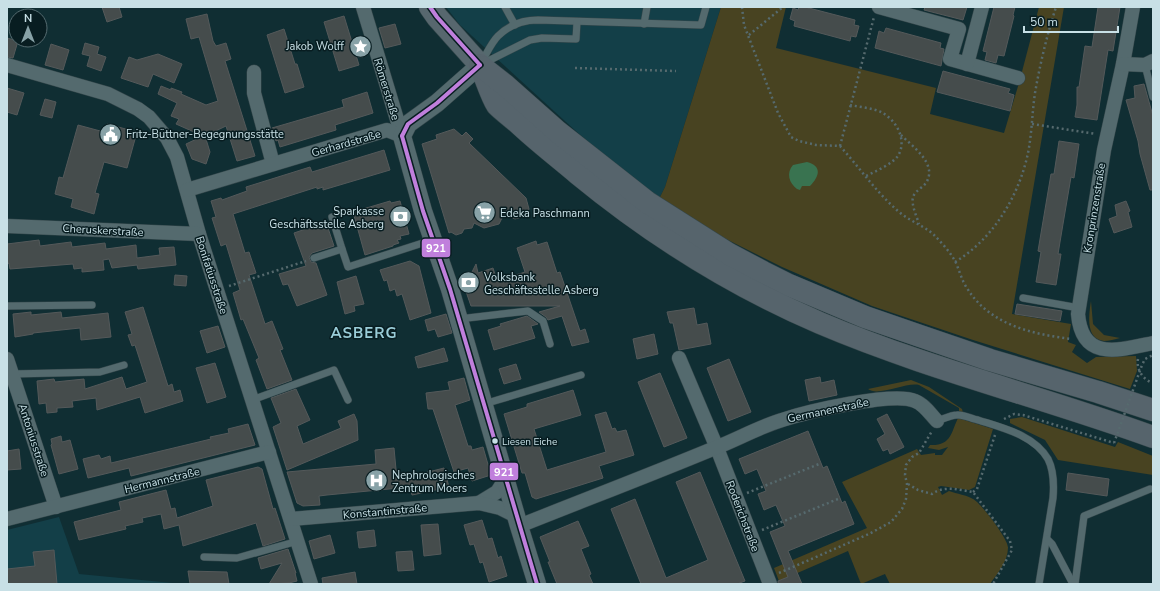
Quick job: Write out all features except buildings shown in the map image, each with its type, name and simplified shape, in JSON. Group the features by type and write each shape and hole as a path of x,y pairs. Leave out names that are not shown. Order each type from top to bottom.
{"highway":[{"path":"480,65 558,132 647,202 729,254 762,272 865,317 990,360 1153,410"},
{"path":"480,65 497,104 527,132 607,197 662,236 720,272 819,322 985,382 1143,433 1153,442"}],"main road":[{"path":"430,7 437,17 480,65"}],"street":[{"name":"Römerstraße","path":"363,7 423,211 459,318 506,478 517,521 537,584"},
{"path":"967,64 982,7"},
{"name":"Kronprinzenstraße","path":"1082,334 1079,321 1079,308 1106,136 1123,64 1133,7"},
{"path":"877,10 975,33"},
{"path":"959,29 950,59 1018,78"},
{"path":"1123,64 1149,63"},
{"name":"Bonifatiusstraße","path":"7,65 108,94 138,109 153,122 167,138 177,157 199,234 311,584"},
{"path":"402,136 408,124 437,103 480,65"},
{"path":"254,72 254,93 273,164"},
{"name":"Gerhardstraße","path":"187,190 387,130 402,136"},
{"name":"Cheruskerstraße","path":"7,226 199,234"},
{"path":"1082,334 1095,347 1104,350 1120,349 1153,343"},
{"name":"Antoniusstraße","path":"7,358 56,507"},
{"path":"679,358 716,448"},
{"name":"Germanenstraße","path":"517,521 716,448 781,420 818,410 886,398 903,398 916,401 937,421"},
{"name":"Roderichstraße","path":"716,448 769,581"},
{"name":"Hermannstraße","path":"7,519 269,452"},
{"name":"Konstantinstraße","path":"479,503 497,492 506,478"},
{"name":"Konstantinstraße","path":"291,519 479,503 500,508 517,521"}],"lane":[{"path":"505,7 516,25"},
{"path":"644,24 647,7"},
{"path":"480,65 498,37 516,25 530,20 701,25 706,7"},
{"path":"480,65 530,40 542,38 576,39 577,22"},
{"path":"1149,63 1153,97"},
{"path":"332,216 348,267 434,240"},
{"path":"314,258 342,249"},
{"path":"1023,298 1079,308"},
{"path":"7,306 92,305"},
{"path":"459,318 528,311 542,322 550,344"},
{"path":"12,374 100,372 124,364"},
{"path":"252,400 334,370 348,400"},
{"path":"484,404 580,375"},
{"path":"937,421 958,414 998,427 1028,438 1041,449 1048,460 1054,487 1039,584"},
{"path":"1074,584 1084,516 1150,489"},
{"path":"1047,539 1052,544 1074,584"},
{"path":"204,557 237,558 298,541"}],"path":[{"path":"742,7 744,25 778,113 791,137 799,141 816,145 840,146 899,212 920,225 943,244 955,262 964,284 989,313 996,318 1038,334 1072,339 1082,334"},
{"path":"748,35 783,7"},
{"path":"955,262 966,255 986,236 1005,212 1024,169 1032,124 1035,93 1045,46 1056,7"},
{"path":"840,146 877,10"},
{"path":"576,68 676,71"},
{"path":"850,105 880,112 892,120 901,135 922,156 929,168 930,174 923,187 915,193 913,197 914,206 920,225"},
{"path":"1032,124 1106,136"},
{"path":"866,176 884,167 899,155 901,135"},
{"path":"217,290 314,258"},
{"path":"973,492 977,489 1000,422 1014,414 1023,415 1114,443 1142,365 1145,359 1153,355"},
{"path":"1142,374 1148,382 1153,383"},
{"path":"769,581 869,534 891,522 902,509 906,499 906,465 912,457 919,452 937,421"},
{"path":"736,498 819,464"},
{"path":"907,484 918,490 932,494 939,489 953,489 973,492 1010,541 1012,550 993,584"},
{"path":"750,535 838,499"}],"shaded area":[{"path":"446,7 721,7 665,187 659,199 630,177 578,133 460,25"},
{"path":"721,7 786,7 776,48 936,88 930,114 1004,133 1039,7 1064,7 1012,314 1071,324 1068,342 1076,345 1072,352 1087,363 1096,357 1136,356 1137,371 1130,389 973,340 872,306 782,267 724,238 659,199 665,187"},
{"path":"807,162 815,166 818,172 816,179 810,186 802,186 800,190 797,189 790,181 790,171 793,165"},
{"path":"1091,301 1093,324 1104,335 1120,338 1104,341 1094,336 1091,331 1089,319"},
{"path":"911,380 929,387 962,409 963,413 959,411 959,408 919,385 907,385 878,391 868,389"},
{"path":"1022,417 1115,447 1118,442 1153,456 1153,475 1058,460 1045,440 1010,423 1010,419"},
{"path":"958,418 993,429 975,487 969,490 941,486 938,487 942,495 949,491 968,496 977,502 994,522 1004,538 1007,544 1008,553 1002,567 990,584 890,584 885,574 861,584 848,551 779,581 774,568 867,528 842,482 917,449 921,455 935,453 935,455 942,455 948,447 939,450 928,448 930,445 937,445 949,438"},
{"path":"59,517 79,574 183,584 7,584 7,530"}],"transit line":[{"name":"921","path":"430,7 437,17 480,65"},
{"name":"921","path":"402,136 408,124 437,103 480,65"},
{"name":"921","path":"402,136 423,211 450,289 537,584"}],"place":[{"name":"Jakob Wolff","path":"360,46"},
{"name":"Fritz-Büttner-Begegnungsstätte","path":"111,134"},
{"name":"Edeka Paschmann","path":"484,213"},
{"name":"Sparkasse Geschäftsstelle Asberg","path":"400,217"},
{"name":"Volksbank Geschäftsstelle Asberg","path":"468,283"},
{"name":"Liesen Eiche","path":"495,441"},
{"name":"Nephrologisches Zentrum Moers","path":"377,481"}],"district":[{"name":"ASBERG","path":"364,333"}]}
